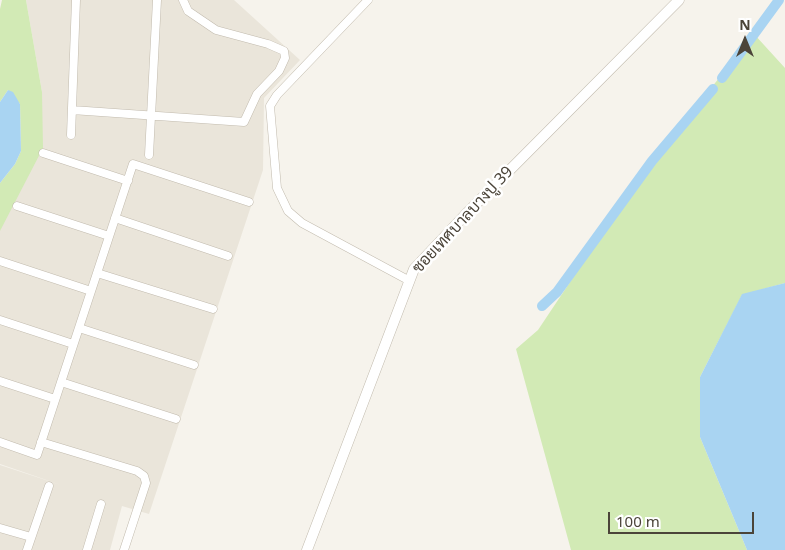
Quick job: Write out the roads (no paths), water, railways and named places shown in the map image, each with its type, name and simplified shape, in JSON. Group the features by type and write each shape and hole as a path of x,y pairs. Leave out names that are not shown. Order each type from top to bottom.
{"street":[{"path":"71,135 76,0"},
{"path":"149,155 157,0"},
{"path":"72,110 150,117 244,122 257,94 274,78 285,58 282,48 216,30 188,11 183,0"},
{"path":"368,0 277,95 270,106 276,182 280,198 288,211 302,223 408,280"},
{"name":"ซอยเทศบาลบางปู 39","path":"307,550 370,388 408,280 427,254 679,0"},
{"path":"44,153 128,181"},
{"path":"0,442 36,455 133,164 249,202"},
{"path":"17,206 109,236"},
{"path":"115,218 228,256"},
{"path":"0,261 91,291"},
{"path":"97,273 213,310"},
{"path":"0,320 73,344"},
{"path":"79,328 194,365"},
{"path":"0,381 55,399"},
{"path":"61,382 176,419"},
{"path":"41,442 137,472 144,476 146,483 125,549"},
{"path":"27,550 49,486"},
{"path":"87,550 101,504"},
{"path":"0,528 31,537"}],"water":[{"path":"8,90 13,92 20,104 21,151 15,164 0,183 0,102"},
{"path":"785,283 785,550 747,550 700,437 700,377 742,294"}],"waterway":[{"path":"722,78 779,0"},
{"path":"542,306 557,292 652,161 713,89"}]}
